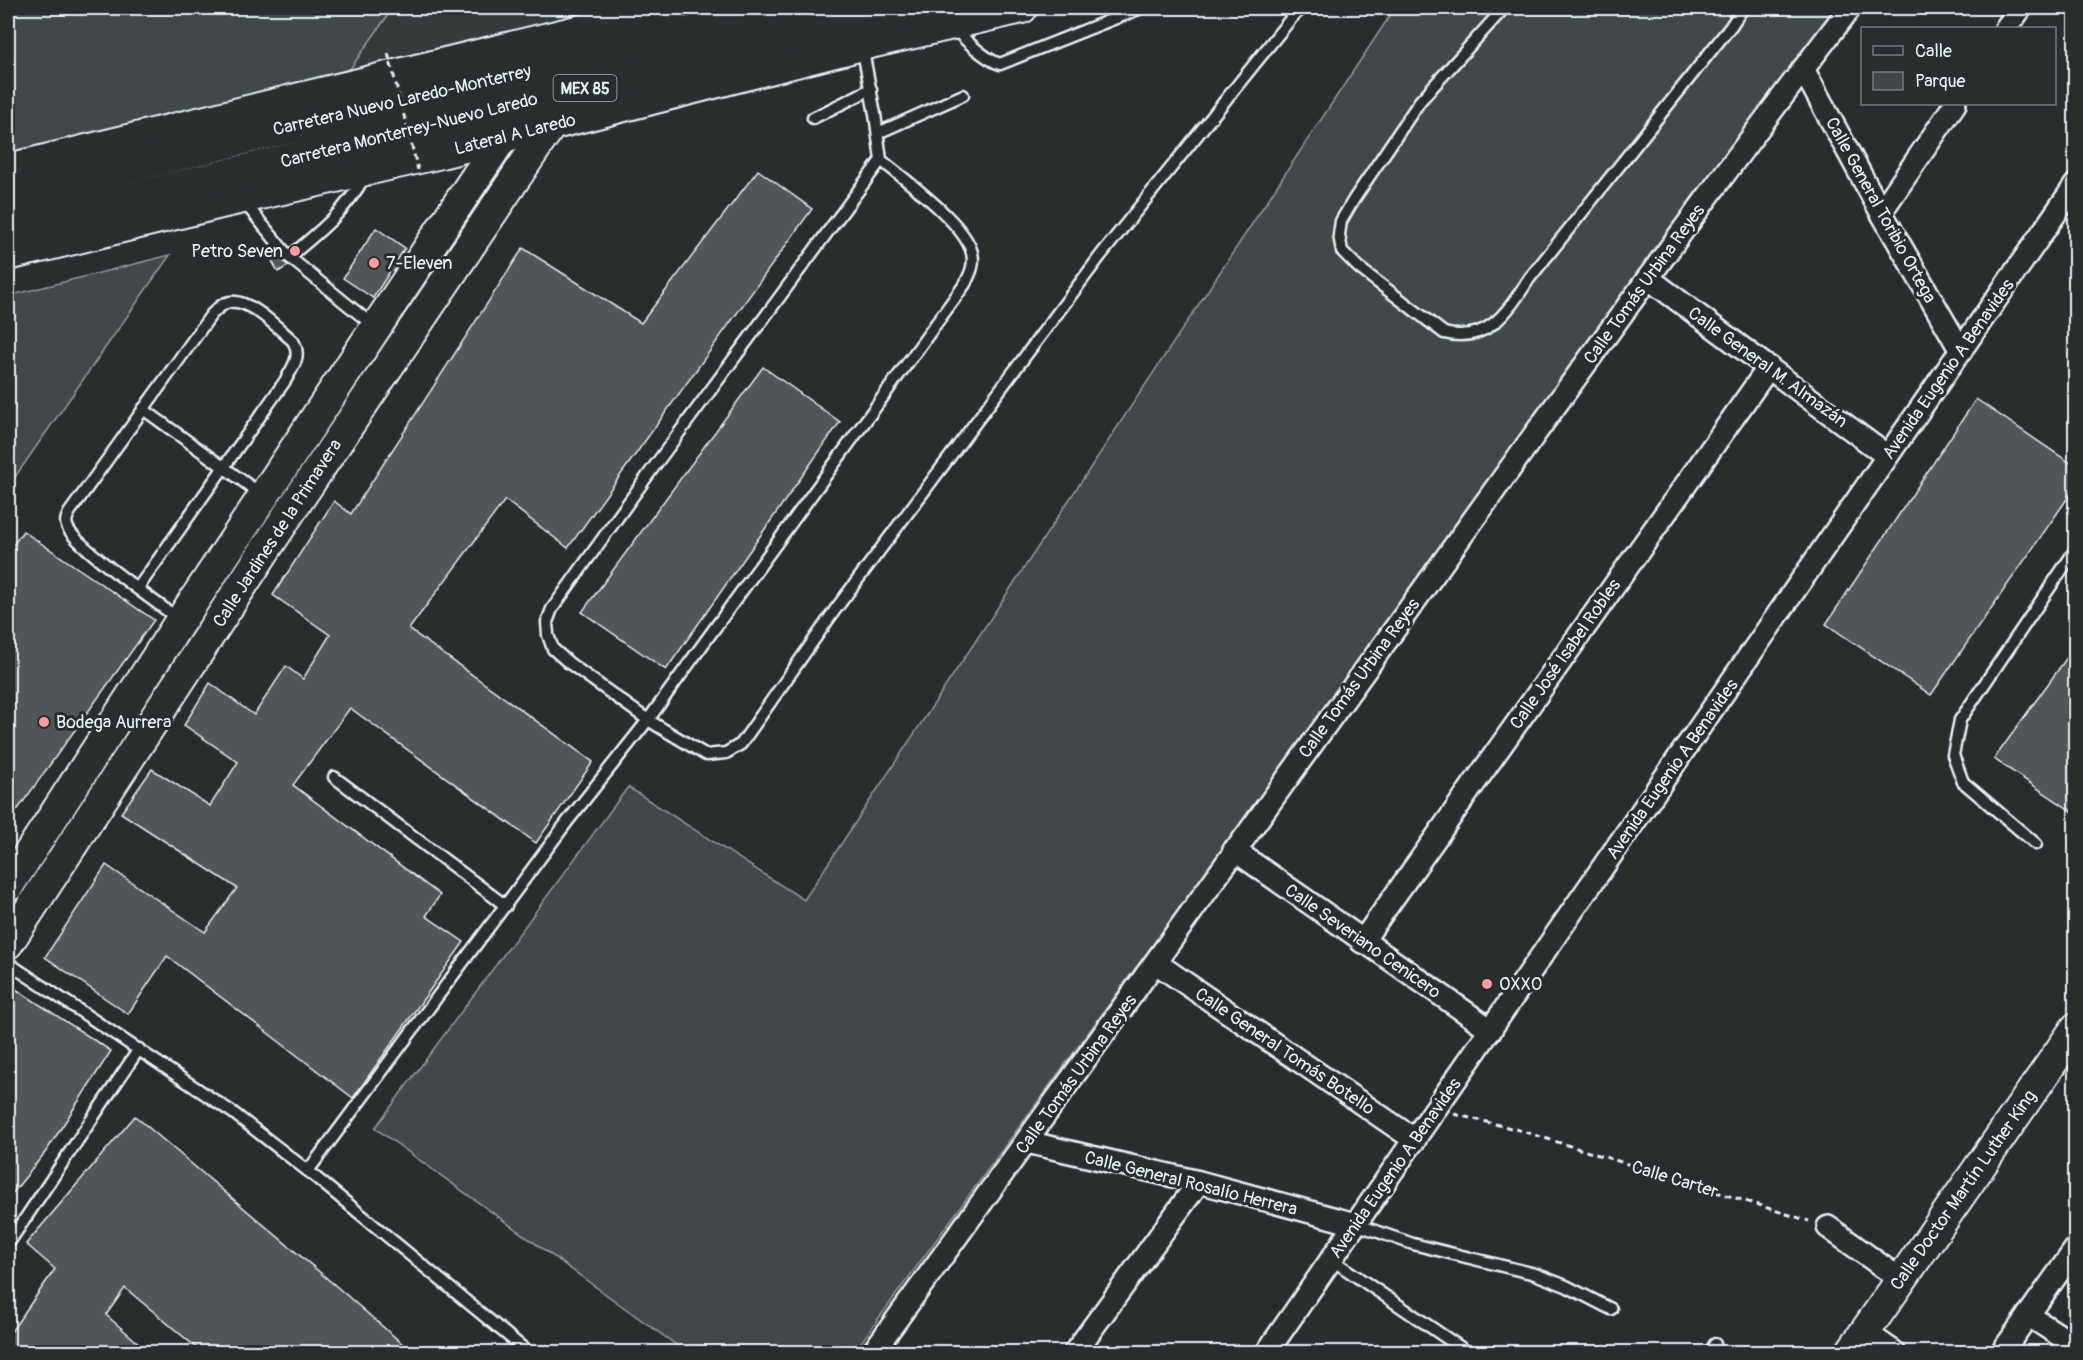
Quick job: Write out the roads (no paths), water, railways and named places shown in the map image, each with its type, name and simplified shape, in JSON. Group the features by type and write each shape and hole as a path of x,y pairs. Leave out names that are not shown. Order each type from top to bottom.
{"highway":[{"name":"Carretera Nuevo Laredo-Monterrey","path":"8,196 250,136 797,8"},
{"name":"Carretera Monterrey-Nuevo Laredo","path":"8,229 860,33 916,8"}],"street":[{"path":"8,169 638,12 672,8"},
{"name":"Lateral A Laredo","path":"8,255 502,138 860,33 948,16 1022,8"},
{"name":"Calle Tomás Urbina Reyes","path":"873,1353 1647,278 1850,8"},
{"path":"2007,27 2021,8"},
{"name":"Calle General Toribio Ortega","path":"1803,69 1960,351"},
{"path":"1881,212 1954,105"},
{"name":"Calle Jardines de la Primavera","path":"8,943 17,907 276,505 551,125"},
{"name":"Calle Jardines de la Primavera","path":"8,886 181,620 276,505 376,327 502,138"},
{"name":"Avenida Eugenio A Benavides","path":"1267,1353 2076,184"},
{"name":"Calle General M. Almazán","path":"1647,278 1887,456"},
{"name":"Calle José Isabel Robles","path":"1362,942 1769,367"},
{"name":"Calle Severiano Cenicero","path":"1234,850 1362,942 1491,1030"},
{"name":"Calle General Tomás Botello","path":"1156,963 1414,1140"},
{"name":"Calle Doctor Martín Luther King","path":"1858,1342 2076,1028"},
{"name":"Calle General Rosalío Herrera","path":"1027,1142 1199,1182 1355,1224"},
{"path":"1075,1353 1199,1182"},
{"path":"1828,1227 1901,1280"},
{"path":"2002,1353 2076,1248"},
{"path":"2028,1315 2076,1346"},
{"path":"1858,1342 1894,1353"}],"lane":[{"path":"948,16 979,51 993,62 1000,64 1141,8"},
{"path":"881,160 670,445 552,609 547,622 548,635 553,649 569,663 648,720 706,755 726,753 741,744 842,600 1101,255 1293,16 1303,8"},
{"path":"1504,8 1420,101 1354,199 1341,221 1339,234 1341,251 1359,268 1444,333 1457,336 1470,336 1491,326 1510,307 1529,279 1743,8"},
{"path":"308,1171 567,822 648,720 965,284 972,268 972,254 966,238 948,218 881,160 860,33"},
{"path":"813,118 871,89"},
{"path":"878,133 963,95"},
{"path":"289,257 334,217 353,194 367,170"},
{"path":"242,199 289,257 376,327"},
{"path":"138,588 285,381 298,357 298,348 293,341 251,307 241,302 230,302 211,315 66,520 67,528 73,536 100,561 181,620"},
{"path":"143,409 276,505"},
{"path":"2036,844 1963,782 1953,755 1960,720 2076,549"},
{"path":"334,777 506,906"},
{"path":"8,963 232,1112 308,1171 528,1353"},
{"path":"8,1244 139,1049"},
{"path":"1355,1224 1413,1244 1535,1274 1566,1286 1611,1310"},
{"path":"1331,1259 1467,1353"}],"place":[{"name":"Petro Seven","path":"295,251"},
{"name":"7-Eleven","path":"374,263"},
{"name":"Bodega Aurrera","path":"44,722"},
{"name":"OXXO","path":"1487,984"}]}
